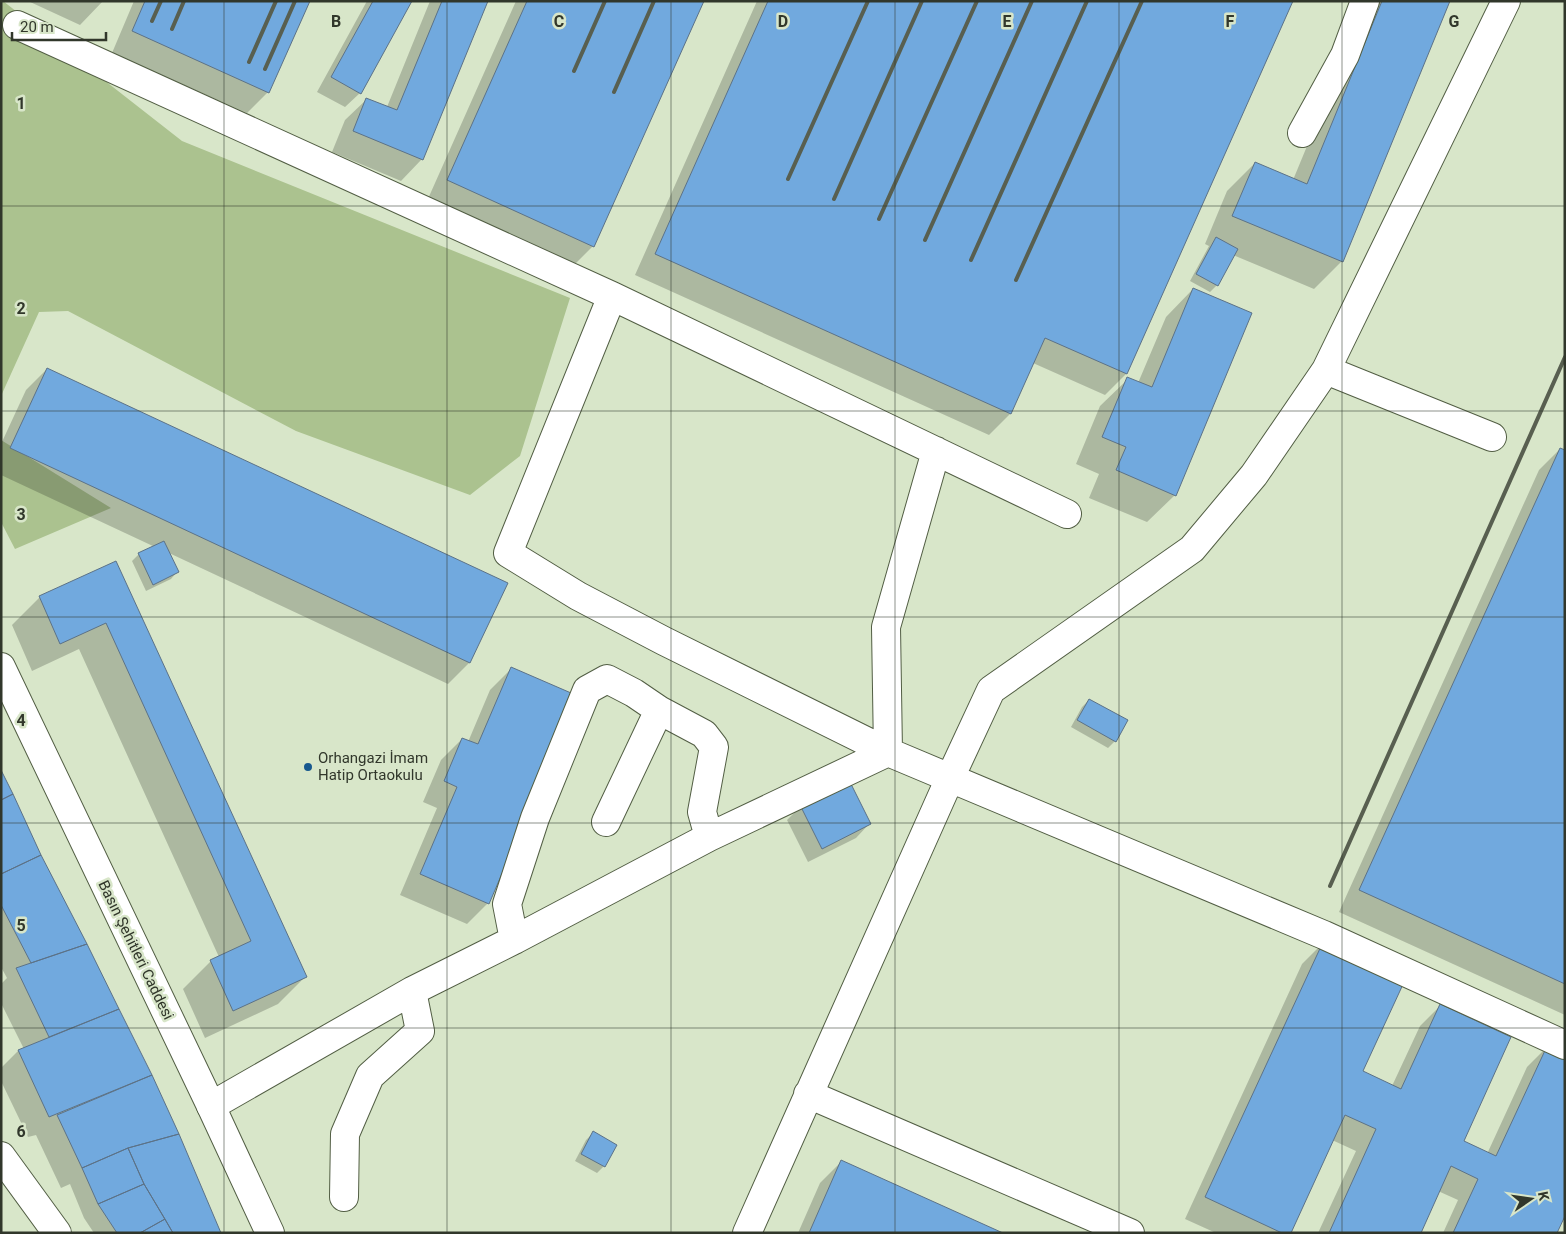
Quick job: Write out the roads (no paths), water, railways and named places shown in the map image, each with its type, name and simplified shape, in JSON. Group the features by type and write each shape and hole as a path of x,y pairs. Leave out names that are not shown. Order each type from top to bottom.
{"main road":[{"path":"1302,133 1345,55 1365,1"},
{"path":"747,1233 991,690 1192,549 1254,474 1326,370 1506,1"},
{"path":"18,25 612,296 1067,514"},
{"path":"612,296 508,553 578,596 664,641 888,752 1324,936 1565,1045"},
{"path":"1326,370 1492,437"},
{"path":"888,752 886,627 936,451"},
{"name":"Basın Şehitleri Caddesi","path":"1,667 211,1106 266,1228"},
{"path":"514,940 507,904 535,818 587,690 606,679 634,692 658,710 704,734 714,747 702,812 709,837"},
{"path":"606,822 658,710"},
{"path":"211,1106 412,991 514,940 709,837 888,752"},
{"path":"344,1197 345,1134 370,1076 420,1031 412,991"},
{"path":"808,1094 1130,1233"},
{"path":"1,1156 56,1233"}],"railway":[{"path":"152,21 161,1"},
{"path":"172,29 184,1"},
{"path":"249,62 276,1"},
{"path":"265,69 295,1"},
{"path":"574,71 605,1"},
{"path":"614,92 654,1"},
{"path":"788,179 868,1"},
{"path":"834,199 922,1"},
{"path":"879,219 977,1"},
{"path":"925,240 1032,1"},
{"path":"971,260 1087,1"},
{"path":"1016,280 1142,1"},
{"path":"1330,886 1565,357"}],"place":[{"name":"Orhangazi İmam Hatip Ortaokulu","path":"308,767"}]}
